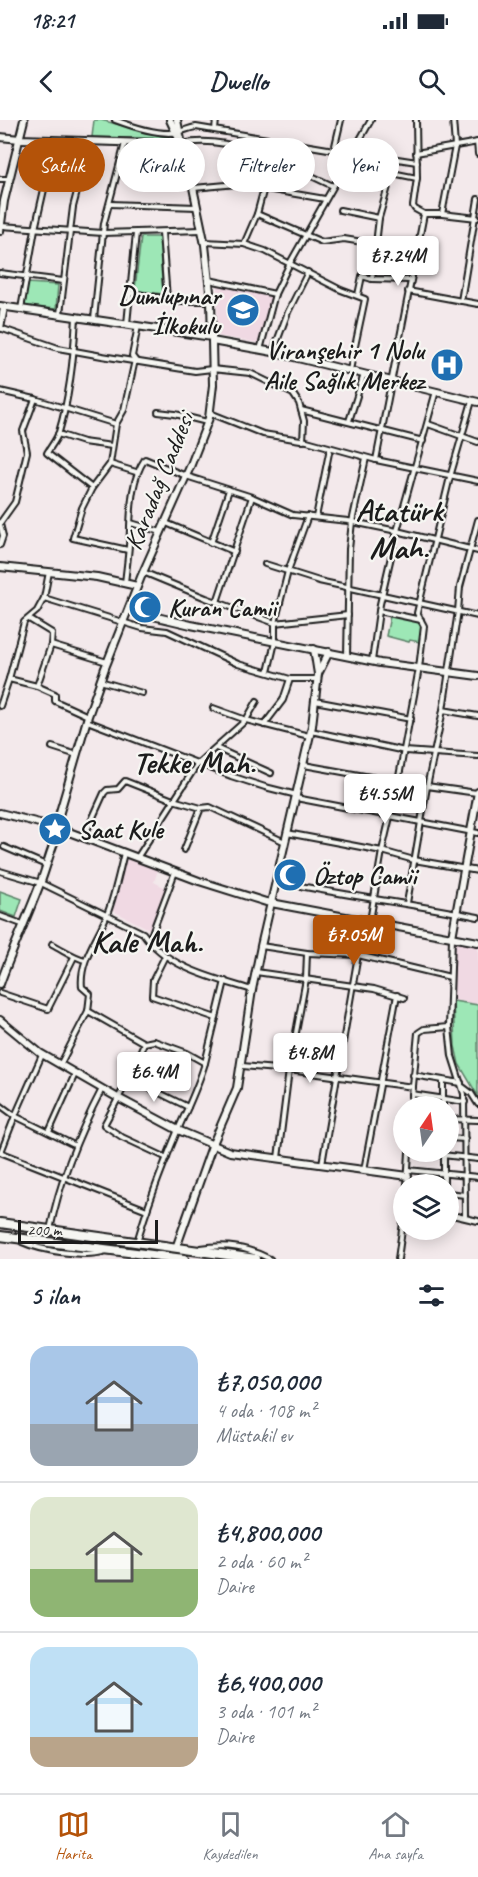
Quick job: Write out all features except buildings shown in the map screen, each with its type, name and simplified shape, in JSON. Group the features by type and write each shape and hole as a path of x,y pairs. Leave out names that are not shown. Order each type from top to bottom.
{"highway":[{"path":"0,1223 256,1259"},
{"path":"0,1236 184,1259"}],"street":[{"path":"20,138 24,120"},
{"path":"116,120 150,130 178,132 196,127 327,149"},
{"path":"170,120 178,132"},
{"path":"177,120 178,132"},
{"path":"215,130 216,120"},
{"path":"337,138 341,120"},
{"path":"360,138 371,120"},
{"path":"416,120 417,178 413,206 424,214 477,218"},
{"path":"442,214 455,146 453,120"},
{"name":"Karadağ Caddesi","path":"178,132 180,138"},
{"path":"0,137 18,139"},
{"path":"205,142 256,151 327,183"},
{"path":"416,153 477,142 478,154"},
{"path":"18,146 9,179 0,229 103,233 202,230"},
{"path":"399,159 417,162"},
{"path":"399,174 417,178"},
{"path":"94,319 103,233 117,175"},
{"path":"0,179 9,179"},
{"path":"21,309 44,192"},
{"path":"60,314 69,232 77,192"},
{"name":"Karadağ Caddesi","path":"0,984 22,924 41,883 87,718 100,681 137,586 186,476 207,422 212,369 211,301 204,242 194,192"},
{"path":"244,244 263,192"},
{"path":"284,192 324,200"},
{"path":"260,350 275,294 329,192"},
{"path":"372,279 379,218 387,192"},
{"path":"461,301 477,218 478,199"},
{"path":"110,204 197,207"},
{"path":"340,210 379,218"},
{"path":"256,214 322,242 344,239 375,244"},
{"path":"376,460 424,214"},
{"path":"162,232 167,298"},
{"path":"127,324 136,233"},
{"path":"204,242 244,244 290,263 340,290 364,299 350,370"},
{"path":"273,352 288,312 308,272"},
{"path":"0,273 63,281"},
{"path":"358,295 362,276 372,279 410,280"},
{"path":"209,280 275,294"},
{"path":"408,291 478,304"},
{"path":"131,293 211,301"},
{"path":"303,441 304,421 293,394 257,376 250,373 212,369 195,371 58,348 0,328 2,307 138,325 212,339 392,379 475,401 450,477 417,613 424,626 419,668 411,719 389,815 370,922"},
{"path":"76,316 75,351 64,408 58,435 48,453 92,488"},
{"path":"128,550 73,538 82,508 92,488 110,464 116,424 124,410 135,360 132,356 138,325"},
{"path":"349,421 364,373"},
{"path":"0,391 35,399 116,424"},
{"path":"372,661 382,594 436,391"},
{"path":"0,545 3,536 0,523 15,502 27,452 23,431 35,399"},
{"path":"301,410 423,441"},
{"path":"158,412 207,422"},
{"path":"209,413 263,434 303,441 450,477 478,481"},
{"path":"428,424 478,442"},
{"path":"58,435 83,442 112,446"},
{"path":"316,517 330,448"},
{"path":"347,656 349,549 352,522 366,458"},
{"path":"125,583 131,523 129,512 136,472 145,459 186,476 252,497 293,515 352,522 478,551"},
{"path":"110,464 136,472"},
{"path":"211,543 229,490"},
{"path":"217,602 252,497"},
{"path":"268,672 275,642 275,623 288,571 308,516"},
{"path":"408,903 427,787 443,710 458,611 459,587 478,520"},
{"path":"165,522 235,552"},
{"path":"131,523 161,532"},
{"path":"265,564 348,587 478,616"},
{"path":"0,567 97,577 137,586"},
{"path":"0,706 24,622 37,612 44,598 49,571"},
{"path":"143,572 275,623 348,615"},
{"path":"44,598 142,628 177,635 238,664 290,679 317,677"},
{"path":"129,608 158,617 314,650 478,676"},
{"path":"379,611 421,620"},
{"path":"156,629 158,617"},
{"path":"29,618 52,633 51,645 37,686"},
{"path":"51,645 107,662"},
{"path":"176,1248 212,1146 237,1088 255,972 310,734 317,677 314,650"},
{"path":"317,677 329,652"},
{"path":"9,679 37,686 55,694 55,701 87,718 198,763 265,787 297,796 478,833"},
{"path":"264,725 283,700 290,679"},
{"path":"100,681 142,693"},
{"path":"315,700 411,719"},
{"path":"137,858 198,763 246,720 257,701"},
{"path":"213,708 264,725 310,734 405,750 478,756"},
{"path":"443,710 478,716"},
{"path":"52,747 78,755"},
{"path":"216,748 271,773"},
{"path":"304,765 427,787 478,793 452,937 450,977 449,1027 452,1056 465,1102 465,1216"},
{"path":"84,837 104,793 107,790 118,789 125,780 173,800 201,808 210,807 285,842"},
{"path":"184,850 201,808"},
{"path":"0,813 84,837 175,872 271,903 478,942"},
{"path":"287,833 478,871"},
{"path":"4,847 46,865"},
{"path":"60,1065 88,1011 90,994 82,987 85,960 107,914 124,853"},
{"path":"0,871 41,883 107,914 143,933 165,956 200,973 252,990"},
{"path":"149,941 175,872"},
{"path":"275,881 325,892 408,903 478,917"},
{"path":"0,916 22,924"},
{"path":"52,944 74,957 85,960"},
{"path":"261,946 307,953 358,955 450,977"},
{"path":"278,1159 289,1070 306,979 307,953"},
{"path":"322,1164 358,955"},
{"path":"165,956 153,980 152,996 216,1018"},
{"path":"0,993 48,1009 74,957"},
{"path":"255,972 374,989 404,998"},
{"path":"137,1242 167,1158 206,1063 225,981"},
{"path":"364,1170 397,995"},
{"path":"88,1011 144,1043 154,1041 187,1053 206,1063"},
{"path":"0,1020 43,1054 75,1074 178,1130 230,1152 364,1170 408,1173 443,1174 444,1162"},
{"path":"424,1096 412,1094 418,1033 424,1029 449,1027"},
{"path":"144,1043 129,1078 104,1125 122,1137 167,1158"},
{"path":"43,1054 1,1152 147,1210"},
{"path":"242,1066 412,1087"},
{"path":"49,1132 75,1074"},
{"path":"413,1075 462,1085 478,1104"},
{"path":"129,1078 188,1107"},
{"path":"443,1081 443,1096"},
{"path":"51,1230 63,1176 102,1089"},
{"path":"459,1101 465,1102"},
{"path":"0,1105 15,1116 75,1145"},
{"path":"459,1120 478,1120"},
{"path":"459,1139 465,1139"},
{"path":"459,1156 478,1159"},
{"path":"408,1173 409,1162"},
{"path":"459,1175 478,1177"},
{"path":"459,1194 465,1195"},
{"path":"459,1215 478,1221"},
{"path":"14,1238 41,1248 90,1257 110,1250"},
{"path":"398,1259 401,1240"},
{"path":"192,1250 221,1245 234,1246 270,1259"}],"shaded area":[{"name":"Dumlupınar İlkokulu","path":"218,284 272,296 259,343 217,336"},
{"path":"126,857 158,870 154,882 166,888 151,930 113,911 112,907"},
{"path":"455,941 478,945 478,1005 453,1001"}],"green space":[{"path":"94,120 101,120 169,138 132,138 92,137"},
{"path":"141,237 159,237 163,294 135,289"},
{"path":"27,283 58,285 56,309 25,306"},
{"path":"390,616 415,620 422,625 420,642 410,640 409,642 386,636"},
{"path":"0,891 22,899 16,917 0,911"},
{"path":"453,1001 478,1005 478,1096 459,1064 455,1046"}],"place":[{"name":"Dumlupınar İlkokulu","path":"243,310"},
{"name":"Viranşehir 1 Nolu Aile Sağlık Merkez","path":"447,365"},
{"name":"Kuran Camii","path":"145,607"},
{"name":"Saat Kule","path":"55,829"},
{"name":"Öztop Camii","path":"290,875"}],"district":[{"name":"Atatürk Mah.","path":"399,528"},
{"name":"Tekke Mah.","path":"194,762"},
{"name":"Kale Mah.","path":"147,941"}]}
